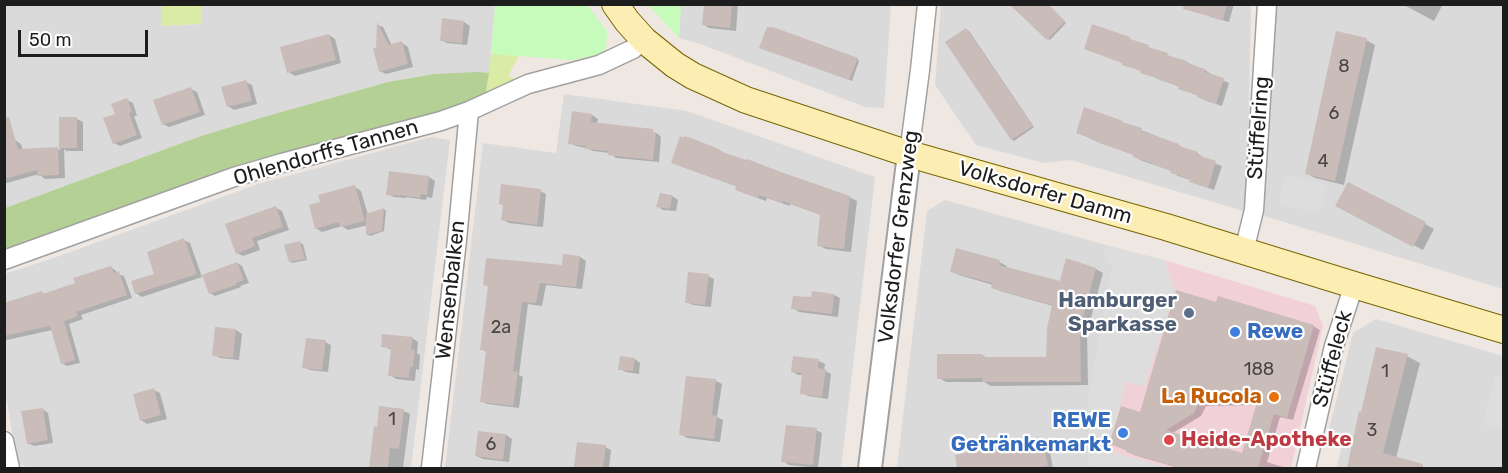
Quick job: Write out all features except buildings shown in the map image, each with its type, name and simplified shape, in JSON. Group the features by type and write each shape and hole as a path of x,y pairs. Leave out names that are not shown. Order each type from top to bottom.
{"main road":[{"name":"Volksdorfer Damm","path":"615,4 644,40 675,65 713,86 746,100 909,154 1156,224 1503,330"}],"street":[{"name":"Volksdorfer Grenzweg","path":"870,468 927,4"},
{"name":"Stüffelring","path":"1244,251 1254,210 1266,4"},
{"name":"Ohlendorffs Tannen","path":"4,260 234,177 441,121 528,84 599,65 633,49 644,40"},
{"name":"Wensenbalken","path":"431,468 469,111"},
{"name":"Stüffeleck","path":"1306,468 1334,346 1354,285"},
{"path":"4,441 10,468"}],"shaded area":[{"path":"5,5 162,5 162,26 201,24 201,5 495,5 489,73 434,74 388,82 201,136 5,208"},
{"path":"681,5 891,5 884,108 865,107 679,38"},
{"path":"941,5 1251,5 1247,212 1071,160 1044,163 976,145 935,85"},
{"path":"1275,5 1503,5 1503,289 1264,216"},
{"path":"564,94 687,111 875,177 841,468 445,468 483,143 556,153"},
{"path":"431,137 450,140 411,468 28,468 17,462 5,389 4,274 258,184"},
{"path":"1285,175 1326,185 1319,213 1279,204"},
{"path":"945,200 1110,246 1103,249 1113,265 1088,402 1089,468 897,468 927,211"},
{"path":"1110,246 1164,260 1175,291 1144,386 1126,382 1108,451 1170,468 1089,468 1088,402 1113,265 1107,262 1103,249"},
{"path":"1164,260 1315,306 1323,326 1291,468 1170,468 1108,451 1126,381 1144,386 1175,291"},
{"path":"1376,319 1503,356 1503,468 1337,468 1341,449 1328,433 1353,333"},
{"path":"1495,376 1503,378 1503,430 1482,424"}],"green space":[{"path":"162,5 201,5 201,24 161,26"},
{"path":"495,5 587,5 607,31 606,50 598,55 572,60 491,54"},
{"path":"648,5 681,5 679,38 651,8"},
{"path":"491,54 519,56 508,76 528,84 484,103"},
{"path":"489,73 484,103 282,163 5,260 5,208 201,136 260,118 388,82 434,74"}],"place":[{"name":"Hamburger Sparkasse","path":"1189,313"},
{"name":"Rewe","path":"1235,332"},
{"name":"La Rucola","path":"1274,397"},
{"name":"REWE Getränkemarkt","path":"1123,433"},
{"name":"Heide-Apotheke","path":"1169,440"}]}
